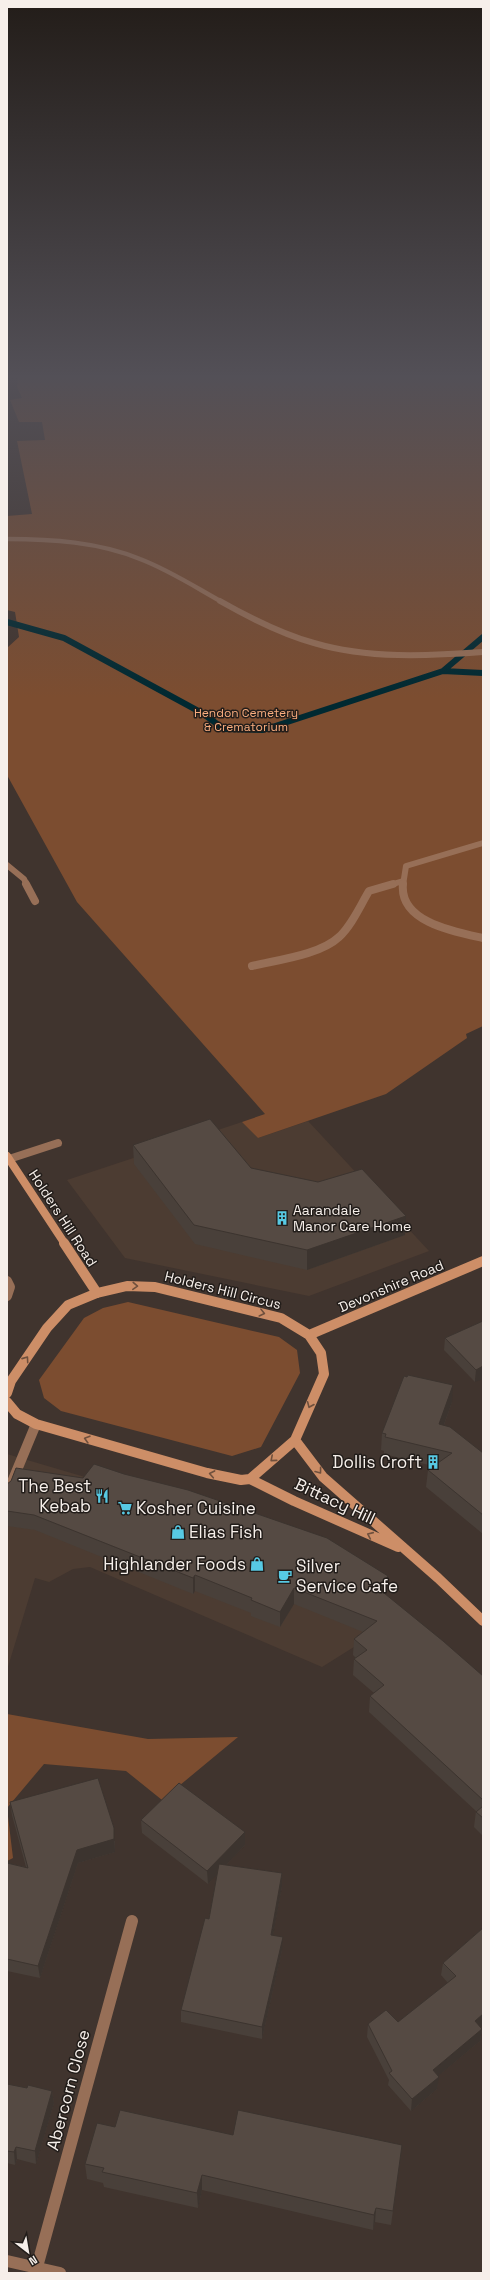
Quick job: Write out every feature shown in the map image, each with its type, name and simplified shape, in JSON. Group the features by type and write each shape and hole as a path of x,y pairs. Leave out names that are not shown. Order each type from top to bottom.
{"main road":[{"name":"Holders Hill Road","path":"8,1158 97,1293"},
{"name":"Devonshire Road","path":"309,1335 483,1261"},
{"name":"Holders Hill Circus","path":"7,1393 11,1381 47,1328 68,1305 97,1293 127,1286 155,1287 281,1318 309,1335 321,1353 324,1374 295,1440 250,1478"},
{"path":"7,1402 16,1414 36,1424 207,1473 241,1480 250,1478"},
{"name":"Bittacy Hill","path":"295,1440 323,1477 438,1578 483,1621"},
{"name":"Bittacy Hill","path":"250,1478 294,1501 406,1551"}],"street":[{"path":"7,539 61,542 118,552 154,565 248,618 295,638 326,647 364,652 444,655 483,652"},
{"path":"483,843 406,866 403,881 404,900 414,912 459,933 483,938"},
{"path":"7,865 24,879 36,901"},
{"path":"252,966 313,950 333,942 342,934 369,891 403,881"},
{"path":"8,1158 58,1143"},
{"path":"7,1280 10,1287 7,1296"},
{"path":"7,1494 36,1424"},
{"name":"Abercorn Close","path":"37,2267 132,1921"},
{"path":"7,2261 60,2273"}],"shaded area":[{"path":"308,1121 429,1251 309,1296 125,1258 67,1180 242,1122 258,1138"},
{"path":"7,1454 95,1480 326,1554 387,1592 380,1603 397,1620 322,1667 90,1567 73,1569 49,1582 35,1578 7,1670"}],"green space":[{"name":"Hendon Cemetery & Crematorium","path":"26,484 483,484 483,1026 466,1034 467,1038 386,1094 258,1138 242,1122 265,1114 77,902 7,775 7,648 19,637 15,612 7,610 7,516 32,514"},
{"path":"128,1302 279,1337 297,1350 300,1373 261,1447 232,1456 61,1411 44,1398 39,1380 84,1318 103,1308"},
{"path":"7,1714 148,1739 238,1737 162,1800 126,1771 44,1764 7,1808"},
{"path":"7,1808 13,1858 7,1861"}],"building":[{"name":"Aarandale Manor Care Home","path":"210,1119 251,1168 318,1182 362,1169 406,1216 307,1250 194,1225 133,1145"},
{"path":"483,1321 483,1366 476,1370 445,1338"},
{"name":"Dollis Croft","path":"408,1375 453,1385 439,1424 450,1427 483,1453 483,1515 428,1470 452,1453 385,1437 386,1434 382,1433 404,1376 407,1377"},
{"path":"94,1464 124,1474 188,1490 327,1538 388,1576 379,1589 483,1676 483,1800 370,1696 384,1685 354,1659 367,1650 354,1639 377,1621 294,1588 280,1612 251,1600 252,1598 195,1575 193,1578 34,1515 7,1511 7,1484 11,1481 16,1468 83,1478"},
{"path":"98,1778 114,1828 114,1839 77,1850 38,1966 7,1959 7,1863 28,1868 10,1802"},
{"path":"179,1783 245,1832 207,1871 141,1820"},
{"path":"483,1806 483,1818 476,1812"},
{"path":"219,1864 282,1873 271,1935 283,1937 262,2027 181,2010 205,1918 209,1919"},
{"path":"483,1928 483,2014 475,2021 482,2029 433,2070 439,2077 412,2099 389,2073 392,2071 368,2024 386,2010 398,2022 456,1976 443,1963"},
{"path":"7,2084 27,2088 28,2085 52,2091 35,2151 16,2147 14,2152 7,2151"},
{"path":"120,2110 233,2135 238,2110 402,2145 393,2211 376,2208 374,2215 202,2175 197,2193 102,2172 104,2168 85,2164 97,2123 115,2127"}],"waterway":[{"path":"7,622 64,638 202,713 224,729 263,730 443,671"},
{"path":"443,671 483,637"},
{"path":"443,671 483,673"}],"place":[{"name":"Aarandale Manor Care Home","path":"282,1218"},
{"name":"Dollis Croft","path":"433,1462"},
{"name":"The Best Kebab","path":"102,1496"},
{"name":"Kosher Cuisine","path":"125,1508"},
{"name":"Elias Fish","path":"178,1532"},
{"name":"Highlander Foods","path":"257,1564"},
{"name":"Silver Service Cafe","path":"285,1576"}]}
